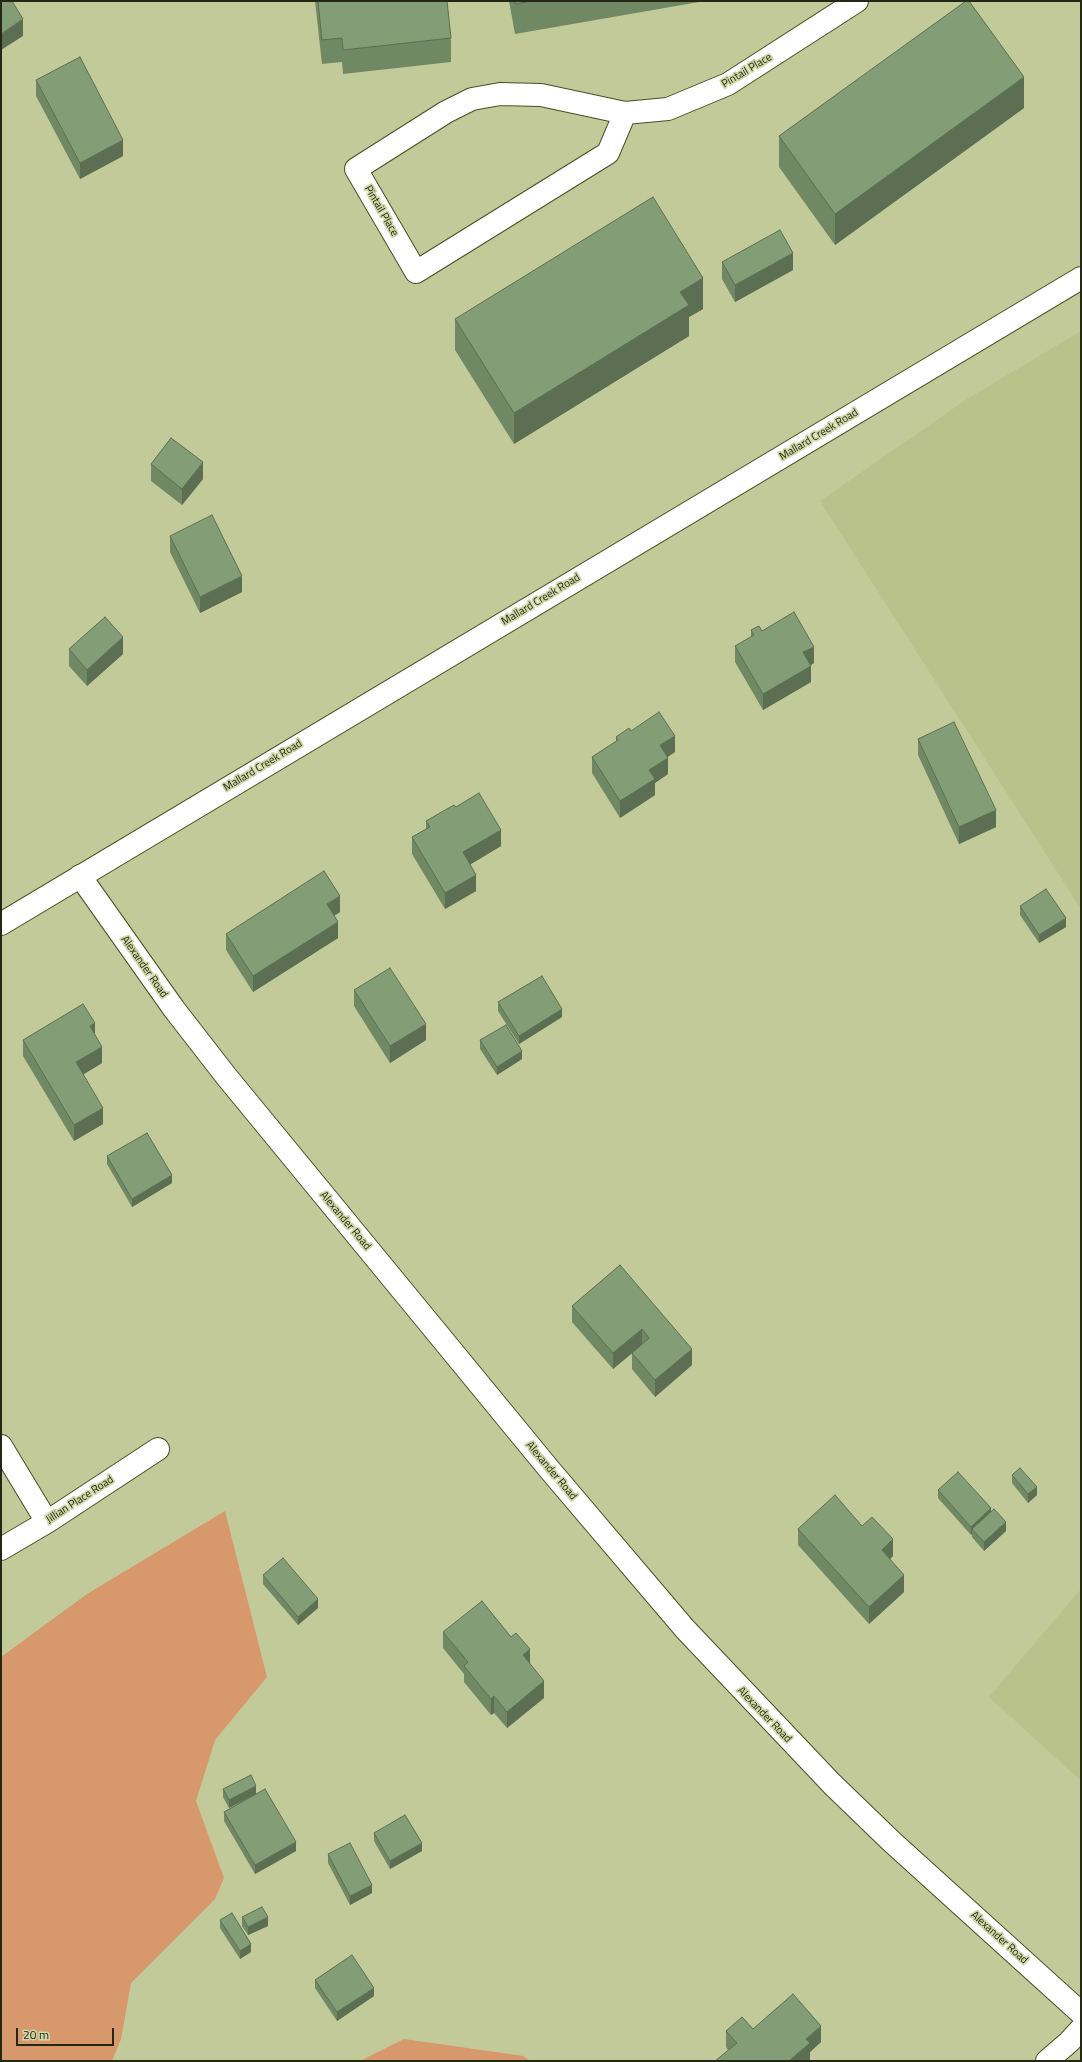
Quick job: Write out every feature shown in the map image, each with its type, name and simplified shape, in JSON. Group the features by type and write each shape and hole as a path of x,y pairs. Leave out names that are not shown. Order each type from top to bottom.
{"street":[{"name":"Pintail Place","path":"625,113 608,153 416,272 356,169 446,112 472,99 500,94 541,95 625,113 668,109 728,84 857,1"},
{"name":"Mallard Creek Road","path":"1,924 1081,278"},
{"name":"Alexander Road","path":"80,876 165,996 226,1076 535,1452 685,1629 832,1784 891,1841 1081,2013"},
{"path":"1,1446 47,1522"},
{"name":"Jillian Place Road","path":"1,1550 47,1522 158,1449"},
{"path":"1047,2061 1069,2042 1081,2029"}],"shaded area":[{"path":"1081,331 1081,909 820,501 967,399"},
{"path":"225,1511 267,1677 215,1740 196,1801 224,1878 215,1899 131,1983 121,2039 112,2061 1,2061 1,1657 87,1594"},
{"path":"1081,1589 1081,1781 989,1697"},
{"path":"404,2039 523,2056 530,2061 360,2061"}],"building":[{"path":"1,1 12,1 23,19 1,34"},
{"path":"318,1 447,1 451,38 343,50 342,38 322,40"},
{"path":"515,1 532,1 515,4"},
{"path":"966,1 969,1 1024,77 835,214 779,136"},
{"path":"80,57 123,140 80,163 36,80"},
{"path":"653,197 703,278 680,292 689,305 514,413 455,319"},
{"path":"780,230 793,253 735,285 722,262"},
{"path":"171,438 203,462 182,489 151,464"},
{"path":"212,515 242,576 200,597 170,536"},
{"path":"794,612 814,647 803,652 811,666 763,694 735,646 754,635 751,630 759,626 762,631"},
{"path":"105,617 123,637 87,670 69,649"},
{"path":"659,712 675,736 660,745 668,758 649,770 655,779 620,801 592,757 618,740 616,737 629,728 631,731"},
{"path":"954,722 996,810 959,827 918,739"},
{"path":"479,793 501,830 463,852 476,875 445,893 412,837 430,827 426,821 454,805 456,807"},
{"path":"324,871 340,896 327,904 338,922 253,976 226,934"},
{"path":"1046,889 1066,918 1039,935 1020,906"},
{"path":"390,968 426,1024 390,1046 354,990"},
{"path":"542,976 562,1009 519,1036 498,1002"},
{"path":"83,1004 95,1023 90,1026 102,1047 76,1062 103,1108 74,1125 23,1040"},
{"path":"506,1025 522,1051 497,1067 480,1040"},
{"path":"147,1133 172,1175 132,1199 107,1156"},
{"path":"620,1265 692,1349 655,1380 632,1353 649,1338 642,1329 613,1353 572,1306"},
{"path":"1020,1468 1037,1487 1028,1494 1012,1475"},
{"path":"958,1472 991,1508 971,1527 938,1490"},
{"path":"835,1495 862,1526 872,1517 893,1539 882,1550 904,1575 869,1607 798,1529"},
{"path":"994,1509 1006,1522 984,1542 972,1529"},
{"path":"283,1558 318,1599 298,1617 263,1575"},
{"path":"482,1601 511,1637 516,1633 530,1649 523,1655 544,1681 507,1712 494,1696 491,1699 464,1666 468,1662 443,1632"},
{"path":"251,1775 256,1786 229,1800 223,1789"},
{"path":"265,1789 296,1842 255,1865 224,1812"},
{"path":"405,1815 422,1843 390,1861 374,1833"},
{"path":"350,1843 372,1885 350,1896 328,1854"},
{"path":"262,1907 268,1917 248,1927 242,1917"},
{"path":"232,1913 251,1944 240,1951 220,1920"},
{"path":"352,1955 374,1988 337,2012 315,1980"},
{"path":"793,1994 821,2026 806,2039 810,2043 789,2061 715,2061 737,2043 726,2031 742,2017 753,2029"}]}
